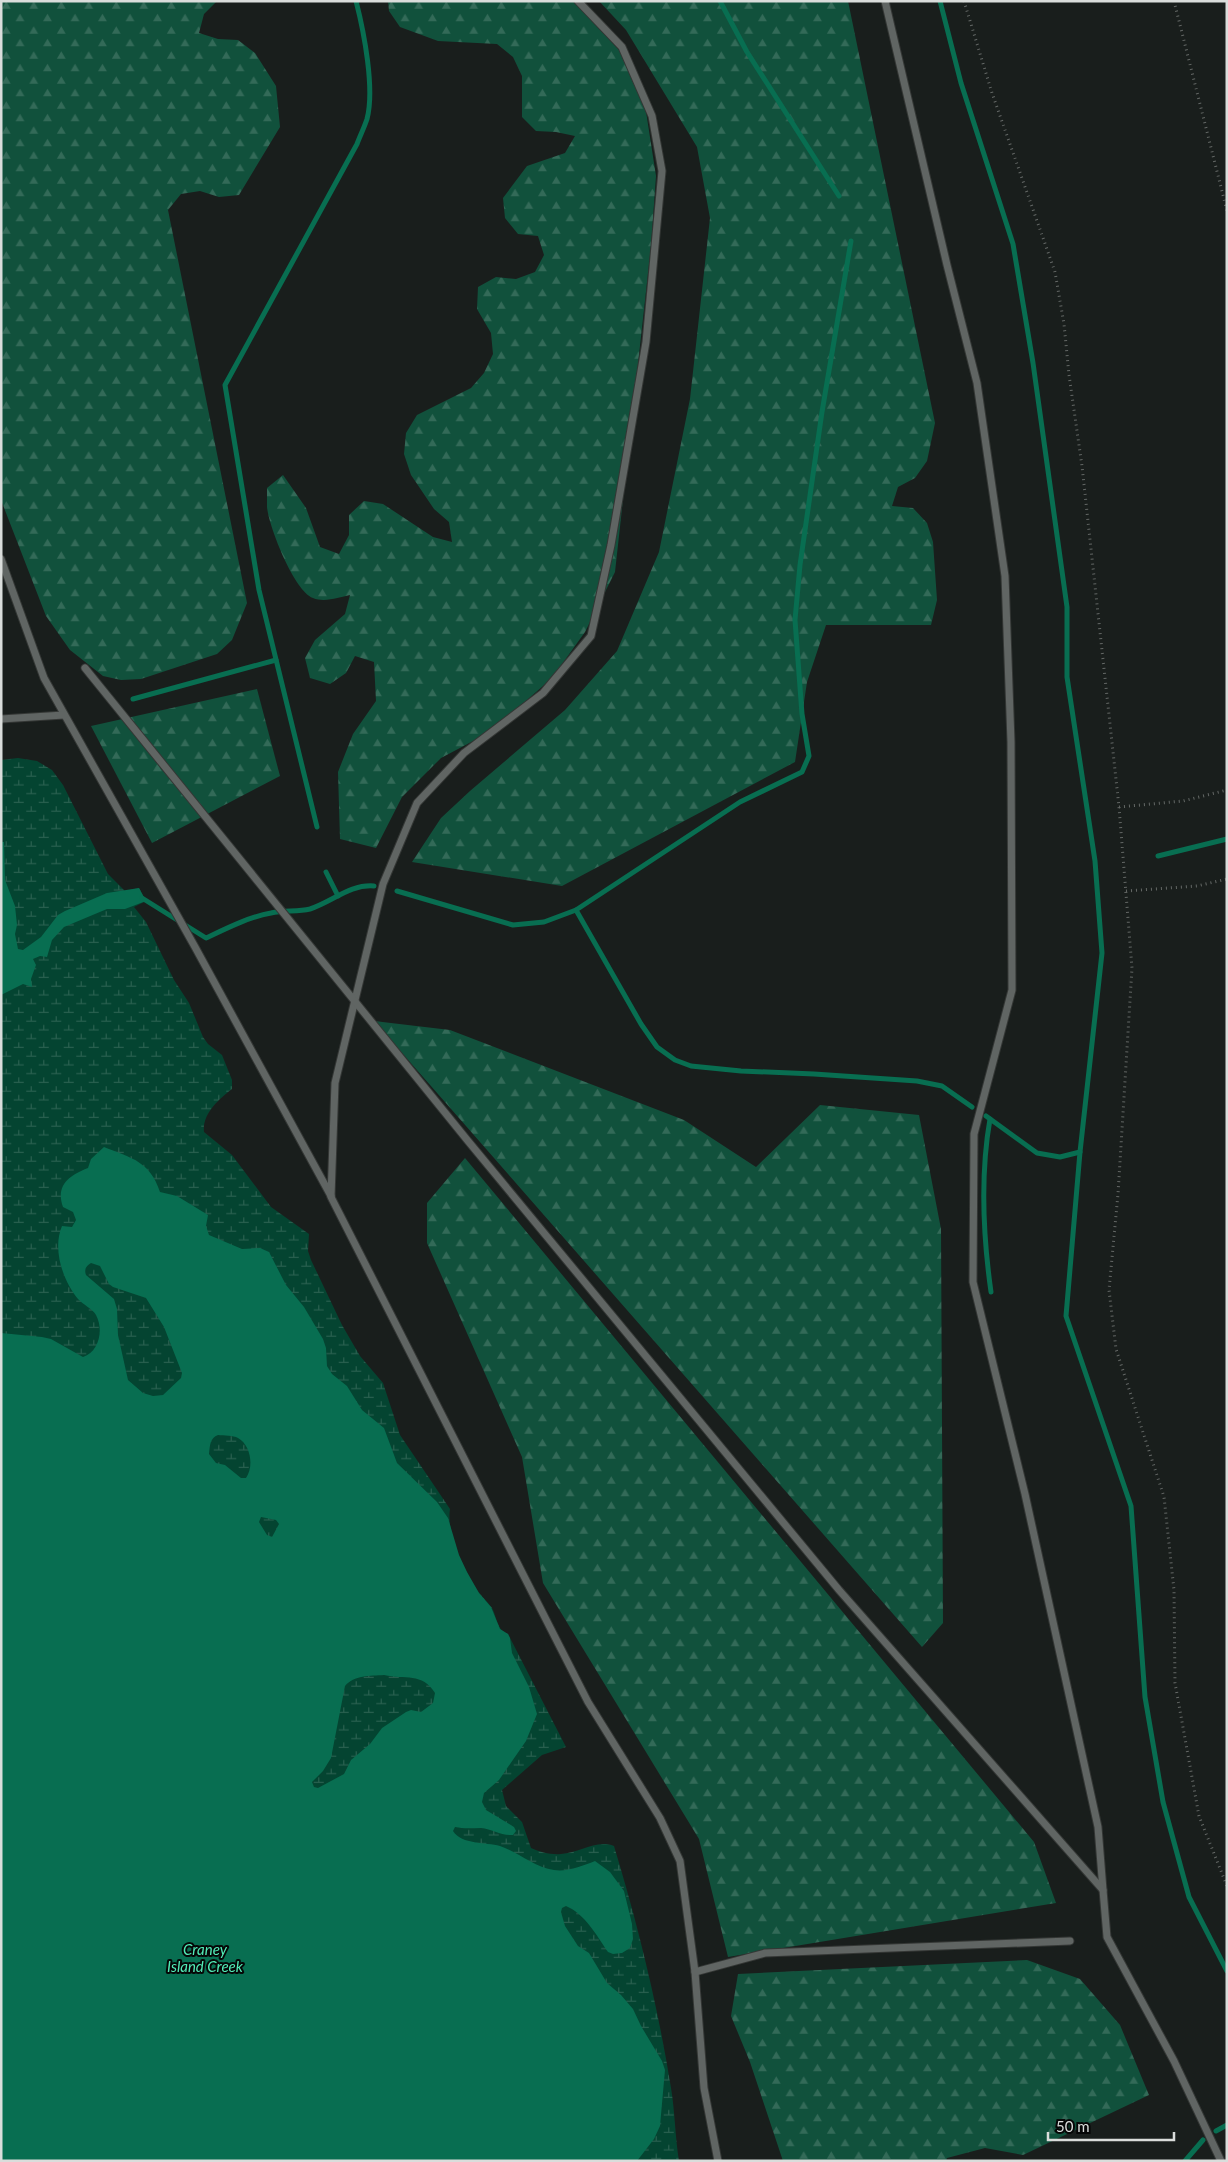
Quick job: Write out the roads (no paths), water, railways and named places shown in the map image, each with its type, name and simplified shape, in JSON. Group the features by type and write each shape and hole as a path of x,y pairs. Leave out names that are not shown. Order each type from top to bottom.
{"lane":[{"path":"331,1197 335,1083 383,884 417,802 464,753 543,693 591,636 609,554 646,342 662,171 652,116 622,47 578,1"},
{"path":"885,1 947,265 978,383 1004,576 1011,742 1012,990 974,1134 973,1282 1026,1494 1096,1817 1106,1937 1174,2061 1221,2161"},
{"path":"1,559 44,678 195,947 331,1197 588,1702 660,1818 680,1861 696,1972 704,2088 718,2161"},
{"path":"85,668 355,1001 839,1590 1103,1890"},
{"path":"1,719 64,715"},
{"path":"696,1972 764,1953 1070,1941"}],"water":[{"path":"1,842 4,842 5,880 15,906 17,925 15,934 18,949 23,950 41,937 58,915 107,893 139,888 146,901 125,909 107,909 64,927 52,940 47,957 40,956 33,959 36,965 31,979 32,987 23,984 1,995"},
{"name":"Craney Island Creek","path":"104,1147 131,1158 151,1173 160,1192 177,1196 208,1215 206,1226 209,1235 242,1249 260,1248 269,1252 286,1285 304,1307 323,1339 326,1348 327,1366 332,1374 347,1386 362,1410 384,1428 397,1463 437,1502 448,1518 459,1555 467,1572 479,1593 491,1607 500,1629 508,1634 510,1638 512,1653 529,1687 537,1714 526,1741 499,1780 484,1793 482,1802 486,1810 514,1827 516,1831 513,1835 509,1835 481,1828 455,1827 453,1831 462,1839 500,1846 533,1863 554,1870 580,1867 595,1861 610,1872 624,1891 632,1924 633,1939 630,1948 622,1953 613,1954 608,1952 579,1914 566,1906 562,1908 561,1912 565,1926 578,1946 589,1953 607,1983 633,2009 662,2061 665,2070 660,2126 654,2139 637,2161 1,2161 1,1333 51,1339 83,1357 93,1350 96,1345 100,1334 100,1327 96,1315 78,1299 68,1283 61,1264 58,1245 62,1226 72,1227 76,1220 73,1212 63,1207 61,1193 63,1187 75,1174 88,1168 91,1159","holes":["91,1263 100,1266 109,1284 113,1287 146,1298 164,1327 182,1373 181,1378 163,1395 153,1396 143,1393 128,1380 118,1335 117,1309 114,1299 86,1275 85,1269","218,1435 231,1436 242,1441 250,1456 250,1468 246,1478 241,1478 225,1465 216,1463 209,1454 213,1438","261,1517 276,1520 279,1524 272,1537 267,1535 259,1522","384,1675 419,1679 430,1686 435,1693 433,1703 421,1712 411,1710 406,1712 382,1728 370,1744 351,1760 344,1774 318,1788 314,1787 312,1782 323,1771 331,1758 345,1686 353,1680 368,1676"]}],"waterway":[{"path":"317,827 259,590 225,385 357,144 367,119 370,92 369,77 365,44 356,1"},
{"path":"720,1 747,52 839,196"},
{"path":"940,1 961,83 1013,244 1033,363 1067,607 1067,677 1095,861 1102,953 1080,1152 1066,1316 1131,1506 1145,1697 1163,1802 1189,1897 1227,1971"},
{"path":"397,891 513,925 544,922 576,910 740,802 802,772 809,756 802,714 795,620 800,565 822,412 851,241"},
{"path":"133,699 276,660"},
{"path":"1158,856 1227,839"},
{"path":"326,872 338,896"},
{"path":"142,898 206,938 255,917 276,912 310,909 357,888 374,886"},
{"path":"576,910 641,1024 657,1047 675,1060 691,1066 741,1071 917,1081 942,1086 972,1107"},
{"path":"986,1116 1037,1153 1060,1157 1080,1152"},
{"path":"990,1119 985,1162 984,1205 986,1249 991,1292"},
{"path":"1216,2131 1227,2125"},
{"path":"1185,2161 1203,2140"}]}
